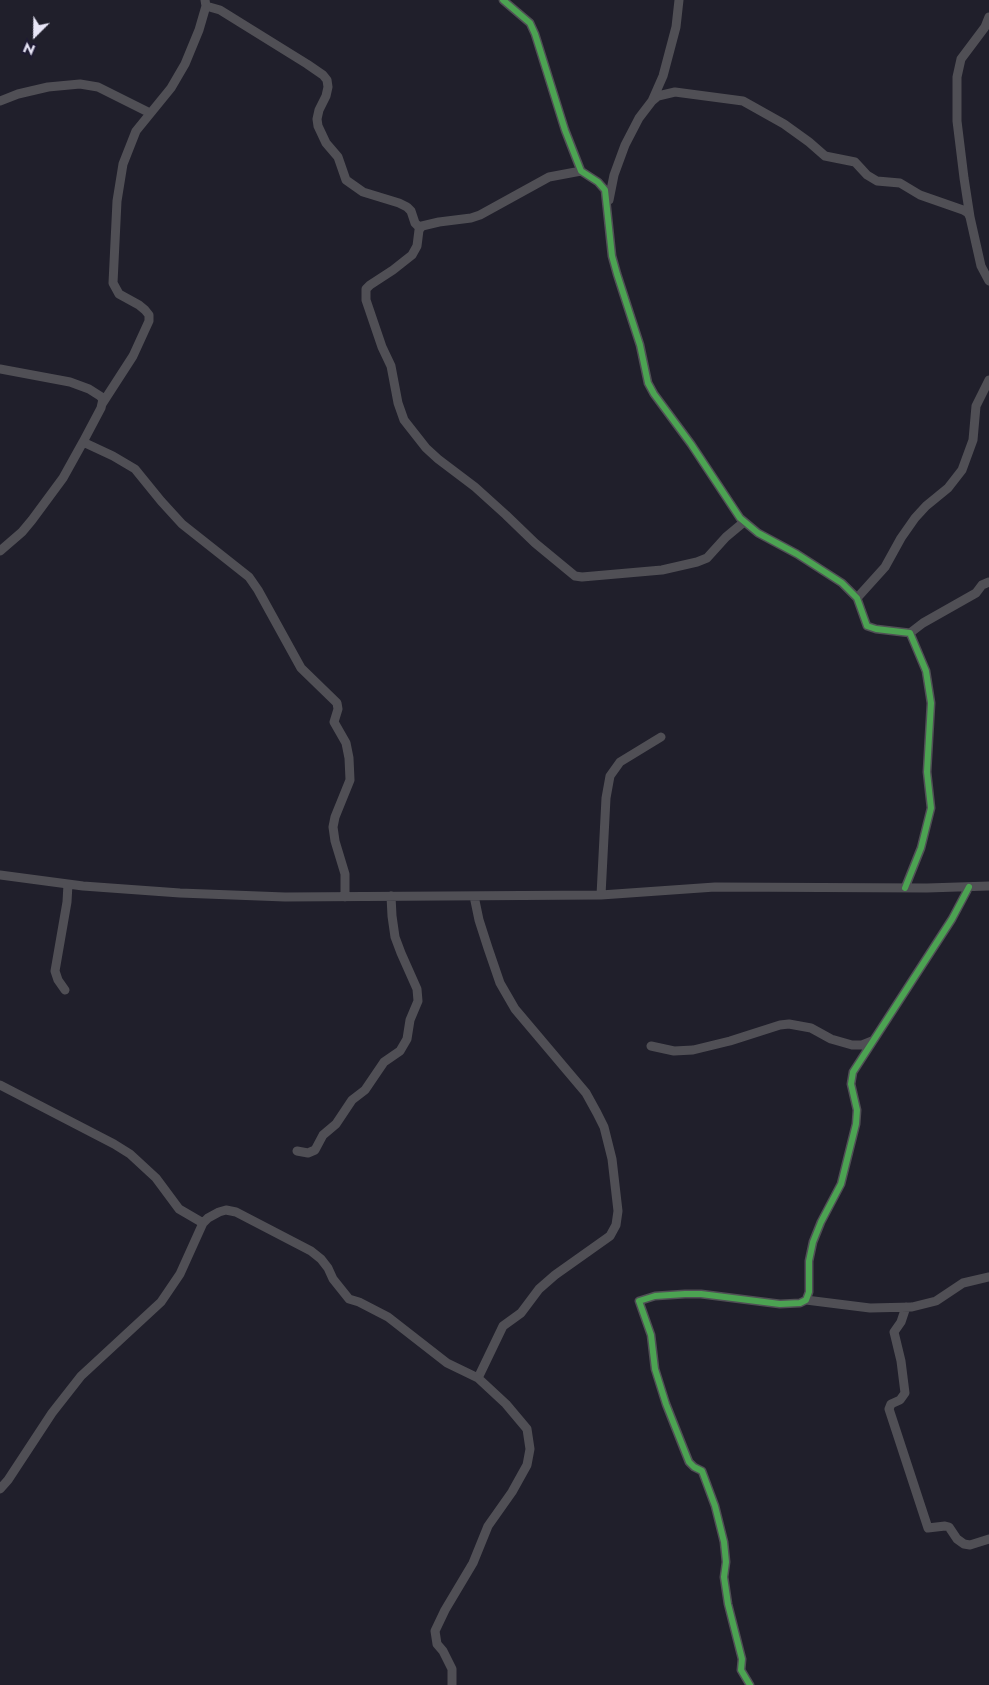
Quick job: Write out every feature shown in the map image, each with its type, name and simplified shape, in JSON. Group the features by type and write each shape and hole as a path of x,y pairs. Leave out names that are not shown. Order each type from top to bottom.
{"street":[{"path":"503,0 530,24 536,34 565,130 581,171 603,187 608,205 612,256 640,345 648,383 744,522 831,575 857,598 868,626 876,629 910,633 923,623 976,593 982,585 989,582"},
{"path":"608,205 618,161 635,126 659,88 671,50 679,0"},
{"path":"0,551 22,532 63,478 102,404 133,356 149,321 149,315 145,310 119,294 113,283 117,201 121,170 127,150 136,131 171,88 185,64 199,30 205,3 220,10 323,75 327,80 328,87 319,110 318,126 326,144 338,157 346,180 363,192 399,202 407,207 415,224 420,228"},
{"path":"989,17 986,27 961,59 957,76 957,121 970,217 981,266 989,281"},
{"path":"0,101 18,94 48,87 80,84 98,87 150,113"},
{"path":"652,101 658,96 675,92 743,102 784,124 825,156 855,162 877,181 904,184 920,195 963,210 970,217"},
{"path":"420,228 439,222 461,220 480,215 549,178 581,171"},
{"path":"420,228 417,246 412,255 370,285 366,289 365,295 371,317 391,366 398,403 404,420 426,448 438,459 475,487 526,536 558,563 570,572 582,577 662,570 697,562 707,558 726,537 744,522"},
{"path":"0,369 43,376 79,385 97,393 103,399 102,404"},
{"path":"857,598 885,567 915,518 948,488 962,470 973,440 976,406 989,380"},
{"path":"83,442 135,469 160,501 182,524 249,577 302,668 337,703 338,709 334,722 346,743 350,780 333,827 345,874 345,897"},
{"path":"905,888 921,848 932,808 927,772 931,703 926,672 910,633"},
{"path":"601,895 606,798 610,776 620,762 661,737"},
{"path":"0,875 68,884 180,893 248,896 601,895 715,887 905,888 989,886"},
{"path":"65,990 58,980 55,970 67,902 68,884"},
{"path":"806,1300 809,1292 809,1261 813,1242 840,1184 856,1124 858,1110 851,1084 853,1072 952,919 970,887"},
{"path":"298,1151 308,1153 315,1150 323,1135 336,1124 352,1100 365,1090 384,1062 400,1052 407,1039 410,1020 418,1000 418,989 395,937 391,896"},
{"path":"474,896 479,920 500,983 515,1009 528,1026 586,1093 604,1127 612,1159 618,1211 616,1225 610,1236 554,1275 539,1289 521,1313 503,1326 478,1378"},
{"path":"651,1046 674,1051 693,1050 785,1024 811,1028 852,1045 862,1045 874,1040"},
{"path":"0,1085 130,1154 156,1178 179,1209 203,1222"},
{"path":"0,1489 8,1480 52,1413 81,1376 150,1314 166,1295 180,1274 203,1222 214,1214 230,1210 300,1244 321,1259 333,1279 349,1299 388,1317 446,1363 478,1378 520,1418 527,1429 530,1449 526,1465 512,1492 488,1526 473,1563 437,1626 435,1638 452,1669 452,1685"},
{"path":"750,1685 741,1670 742,1659 728,1604 724,1577 726,1562 724,1542 715,1506 702,1471 689,1462 666,1404 655,1369 651,1336 639,1301 656,1296 701,1294 780,1304 800,1303 806,1300 870,1308 906,1307 936,1301 964,1283 989,1276"},
{"path":"906,1307 901,1322 894,1332 901,1361 905,1392 900,1400 891,1404 889,1409 928,1528 949,1527 964,1544 970,1545 989,1539"}],"cycle path":[{"path":"503,0 530,23 565,130 581,171 598,182 605,190 612,256 640,345 648,383 654,394 691,444 740,518 758,533 797,554 842,583 857,598 867,626 876,629 910,633 926,671 931,703 927,772 931,808 921,848 905,888"},
{"path":"750,1685 741,1670 742,1659 728,1604 724,1577 726,1562 724,1542 715,1506 702,1471 689,1462 666,1404 655,1369 651,1335 639,1301 655,1296 685,1294 701,1294 780,1304 800,1303 806,1300 809,1292 809,1261 813,1242 841,1184 856,1124 857,1110 851,1084 853,1072 952,919 969,887"}]}
